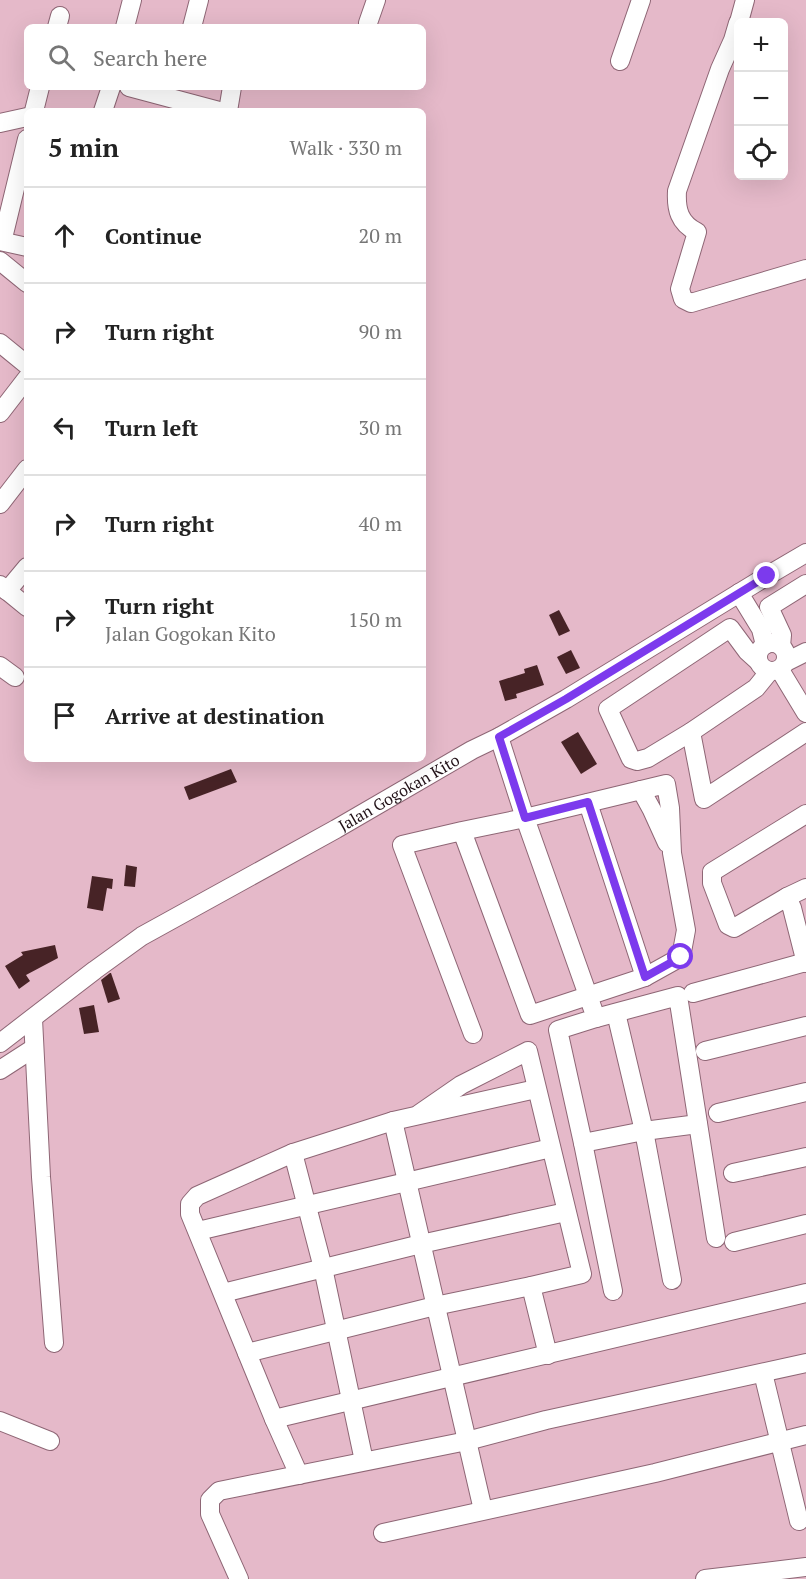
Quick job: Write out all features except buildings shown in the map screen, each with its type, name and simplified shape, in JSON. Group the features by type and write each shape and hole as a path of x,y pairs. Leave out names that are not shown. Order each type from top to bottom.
{"street":[{"path":"131,24 132,0"},
{"path":"193,24 199,0"},
{"path":"368,23 376,0"},
{"path":"620,61 641,0"},
{"path":"741,18 746,0"},
{"path":"734,37 720,69 677,191 676,205 681,218 687,227 696,232 680,289 683,299 691,303 806,269"},
{"path":"35,108 39,90"},
{"path":"104,108 110,90"},
{"path":"140,90 208,108"},
{"path":"228,108 232,90"},
{"path":"0,123 24,118"},
{"path":"24,146 8,184 4,234 0,240 24,246"},
{"path":"0,261 24,281"},
{"path":"0,343 24,363"},
{"path":"0,413 24,382"},
{"path":"0,504 24,473"},
{"name":"Jalan Gogokan Kito","path":"0,1044 94,970 142,936 566,699 806,553"},
{"path":"24,570 4,588 24,605"},
{"path":"806,584 768,607 782,635 773,659 756,688 691,732 648,758 635,761 628,753 608,708 730,628 747,651 773,659 806,652"},
{"path":"740,592 761,629 773,659 806,712"},
{"path":"0,666 15,677"},
{"path":"691,732 704,800 806,732"},
{"path":"499,737 525,818 596,1018"},
{"path":"462,831 530,1014 645,977 681,957 686,930 672,853 670,808 666,784 525,818 462,831 402,845 473,1034"},
{"path":"641,790 672,853"},
{"path":"588,802 645,977"},
{"path":"806,814 712,872 712,882 728,925 734,928 787,897 806,889"},
{"path":"693,993 806,962 787,897"},
{"path":"613,1291 558,1030 678,996 698,1124 725,1240 806,1224"},
{"path":"616,1013 644,1131 672,1280"},
{"path":"33,1019 40,1177 54,1344"},
{"path":"705,1051 806,1026"},
{"path":"0,1070 34,1048"},
{"path":"247,1353 435,1306 582,1274 528,1051 461,1085 419,1114"},
{"path":"298,1475 190,1214 190,1204 197,1196 294,1152 419,1114 536,1089"},
{"path":"718,1113 806,1092"},
{"path":"393,1121 483,1510"},
{"path":"583,1143 644,1131 698,1124"},
{"path":"198,1231 551,1148"},
{"path":"294,1152 308,1205 364,1461"},
{"path":"733,1173 806,1157"},
{"path":"223,1293 421,1244 566,1212"},
{"path":"531,1286 548,1355"},
{"path":"274,1419 806,1293"},
{"path":"239,1579 210,1514 210,1500 219,1491 467,1441 546,1420 806,1363"},
{"path":"763,1373 799,1521"},
{"path":"0,1421 50,1441"},
{"path":"383,1533 655,1473 806,1435"},
{"path":"705,1579 787,1574 806,1567"}],"route":[{"path":"681,957 645,977 588,802 525,818 499,737 566,699 767,576"}]}
